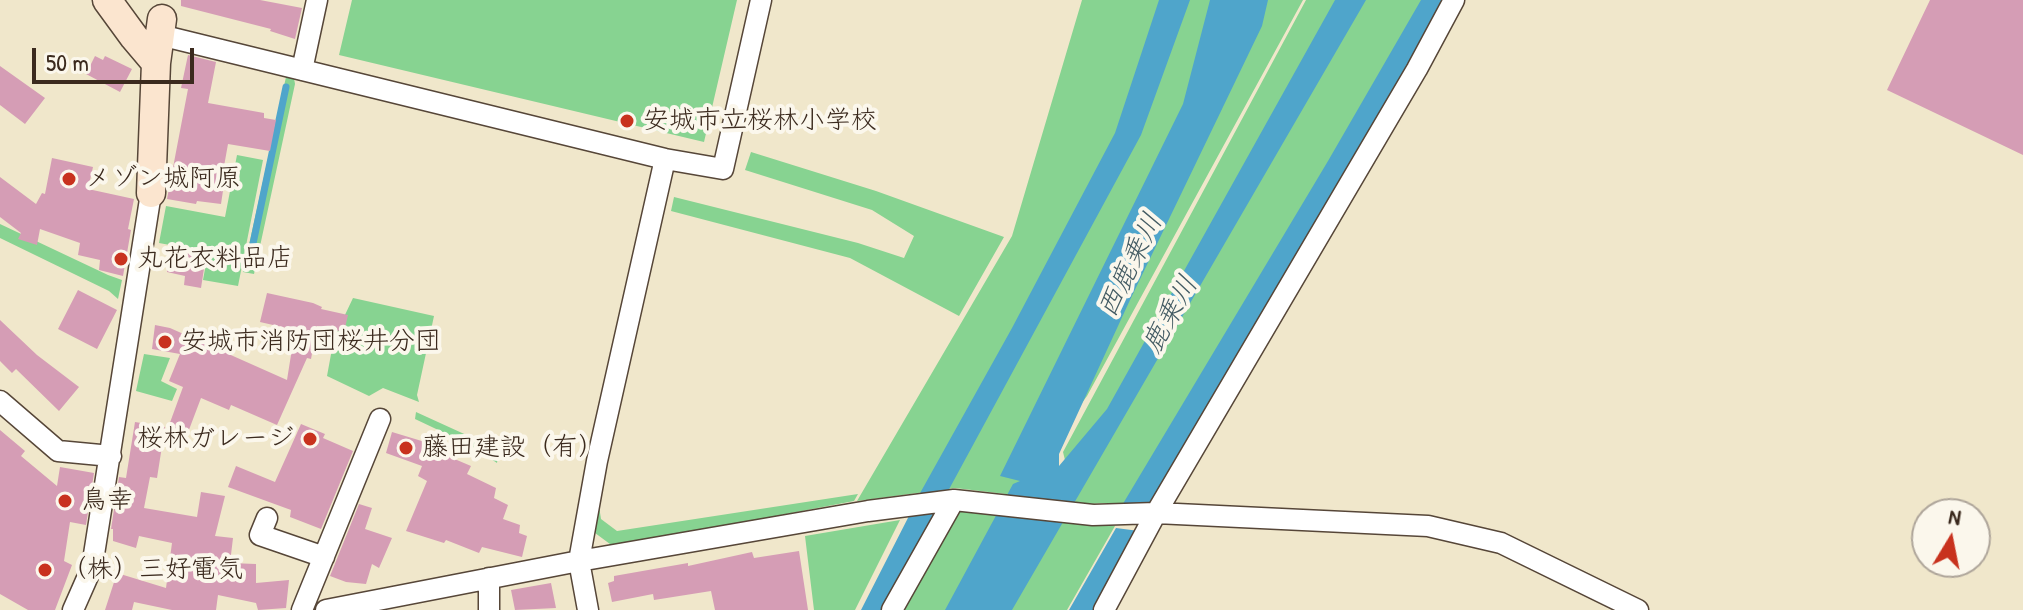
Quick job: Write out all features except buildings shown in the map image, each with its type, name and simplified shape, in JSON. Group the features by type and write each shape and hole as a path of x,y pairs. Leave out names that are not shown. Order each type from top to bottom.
{"street":[{"path":"107,0 134,37 160,30 302,70 665,159 723,169 761,0"},
{"path":"302,70 317,0"},
{"path":"1104,610 1156,513 1417,69 1454,0"},
{"path":"73,610 92,567 151,193 160,30"},
{"path":"588,610 579,561 597,461 665,159"},
{"path":"0,401 58,451 111,456"},
{"path":"302,610 380,419"},
{"path":"892,610 945,501"},
{"path":"326,610 579,561 905,505 945,501 1075,513 1156,513 1428,526 1501,543 1638,610"},
{"path":"267,518 260,535 324,557"},
{"path":"489,578 489,610"}],"green space":[{"name":"安城市立桜林小学校","path":"352,0 737,0 704,142 339,55"},
{"path":"1082,0 1303,0 1087,396 1014,495 955,488 857,501 1012,236"},
{"path":"1306,0 1451,0 1155,509 1104,503 1076,505 1063,452"},
{"path":"286,77 294,78 295,84 254,274 243,272"},
{"path":"751,152 876,191 1004,237 959,316 850,258 671,211 674,197 858,243 904,258 914,236 872,210 745,170"},
{"path":"237,155 263,160 238,286 203,280 208,252 159,243 166,206 225,217"},
{"path":"0,224 122,280 118,299 109,291 0,238"},
{"path":"353,298 434,316 417,395 419,402 383,388 369,396 327,376 334,338"},
{"path":"144,354 170,358 161,381 177,389 172,401 136,391"},
{"path":"416,412 499,447 497,463 470,445 415,419"},
{"path":"858,494 854,501 614,547 591,530 598,500 601,519 617,531"},
{"path":"960,510 1115,526 1067,610 901,610"},
{"path":"900,520 855,610 814,610 805,536"}],"water":[{"path":"1159,0 1190,0 1141,135 947,493 919,495 1115,133"},
{"path":"1210,0 1268,0 1262,26 1130,300 1059,454 1059,466 1107,409 1335,0 1366,0 1012,610 945,610 1013,484 1020,481 1000,476 1183,104"},
{"path":"1421,0 1447,0 1149,509 1121,507 1328,161"},
{"path":"937,509 882,610 861,610 911,512"},
{"path":"1116,528 1139,531 1096,610 1069,610"}],"waterway":[{"path":"251,253 286,87"}],"place":[{"name":"安城市立桜林小学校","path":"627,121"},
{"name":"メゾン城阿原","path":"69,179"},
{"name":"丸花衣料品店","path":"121,259"},
{"name":"安城市消防団桜井分団","path":"165,342"},
{"name":"桜林ガレージ","path":"310,439"},
{"name":"藤田建設（有）","path":"406,448"},
{"name":"鳥幸","path":"65,501"},
{"name":"（株）三好電気","path":"45,570"}],"water label":[{"name":"西鹿乗川","path":"1131,266"},
{"name":"鹿乗川","path":"1171,315"}]}
